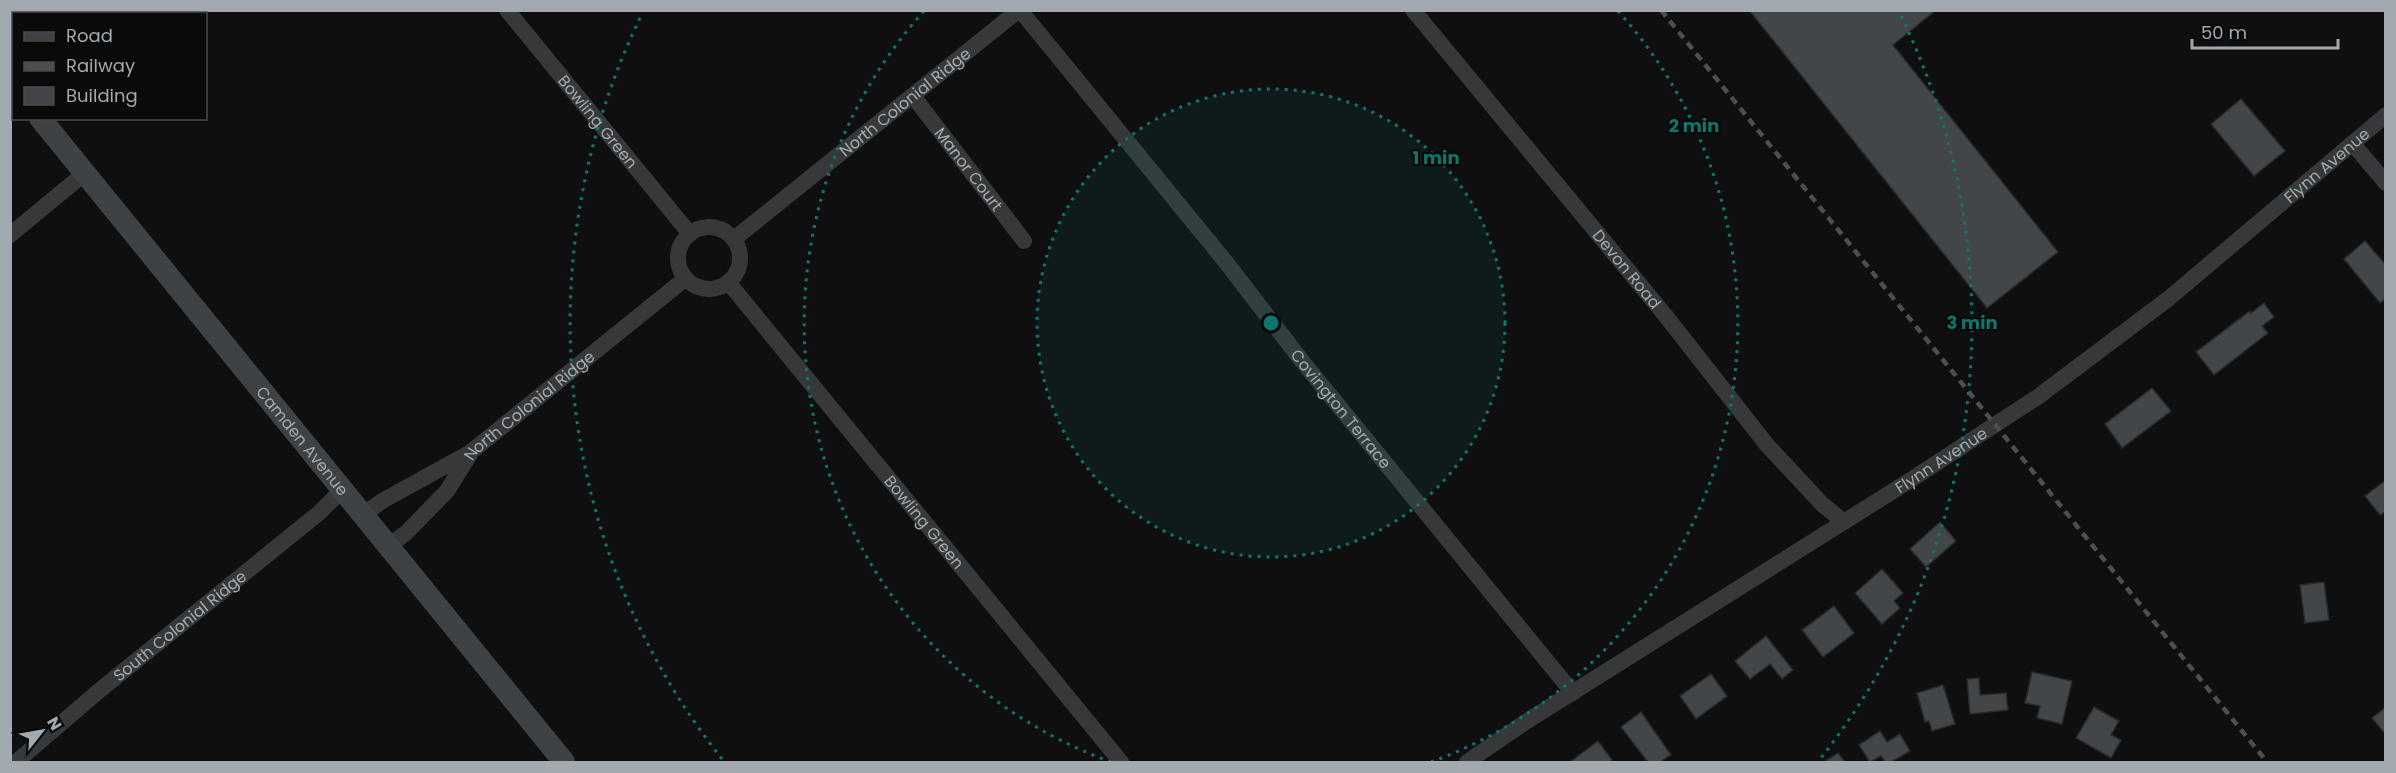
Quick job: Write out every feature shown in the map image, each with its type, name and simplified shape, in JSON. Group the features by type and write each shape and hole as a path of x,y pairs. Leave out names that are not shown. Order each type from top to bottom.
{"main road":[{"name":"Camden Avenue","path":"42,120 564,762"}],"street":[{"name":"Bowling Green","path":"507,10 690,234"},
{"name":"North Colonial Ridge","path":"734,239 1019,10"},
{"name":"Covington Terrace","path":"1019,10 1225,261 1302,361 1573,693"},
{"name":"Devon Road","path":"1413,10 1665,315 1761,438 1822,504 1844,522"},
{"name":"Manor Court","path":"913,96 1024,241"},
{"name":"Flynn Avenue","path":"1467,762 1995,426 2168,299 2385,116"},
{"path":"2352,143 2385,183"},
{"path":"10,234 85,173"},
{"path":"698,228 718,228 734,239 740,257 739,266 728,282 722,286 706,288 699,287 686,278 678,260 683,241 690,234 698,228"},
{"name":"North Colonial Ridge","path":"388,546 406,533 447,490 472,451 686,278"},
{"name":"Bowling Green","path":"728,282 1121,762"},
{"path":"363,515 382,501 472,451"},
{"name":"South Colonial Ridge","path":"16,762 100,690 319,513 342,490"}],"building":[{"path":"1749,10 1936,10 1893,45 2058,252 1987,308"},
{"path":"2241,99 2285,151 2254,176 2211,124"},
{"path":"2365,241 2386,265 2386,298 2380,303 2344,259"},
{"path":"2264,303 2274,317 2262,326 2268,333 2214,375 2196,352"},
{"path":"2152,388 2171,411 2122,448 2105,424"},
{"path":"2386,480 2386,511 2380,515 2365,496"},
{"path":"1940,522 1956,541 1926,567 1910,549"},
{"path":"1882,569 1903,593 1894,601 1900,608 1882,624 1855,593"},
{"path":"2324,582 2329,620 2305,623 2300,585"},
{"path":"1834,606 1854,633 1823,657 1802,630"},
{"path":"1766,636 1793,670 1782,679 1770,664 1750,679 1735,661"},
{"path":"2032,672 2072,681 2062,724 2037,718 2040,706 2025,703"},
{"path":"1711,674 1727,696 1696,719 1680,696"},
{"path":"1979,678 1980,695 2006,693 2008,710 1970,714 1967,679"},
{"path":"1943,685 1955,724 1932,731 1929,721 1925,722 1917,693"},
{"path":"2094,707 2119,721 2111,735 2121,740 2111,758 2076,738"},
{"path":"2386,707 2386,735 2372,718"},
{"path":"1641,712 1671,755 1660,762 1648,762 1621,727"},
{"path":"1880,731 1887,742 1900,734 1910,751 1891,762 1885,762 1881,756 1870,762 1859,745"},
{"path":"1598,741 1612,760 1609,762 1570,762"},
{"path":"1838,753 1845,762 1824,762"}],"railway":[{"path":"1661,10 2267,762"}]}
